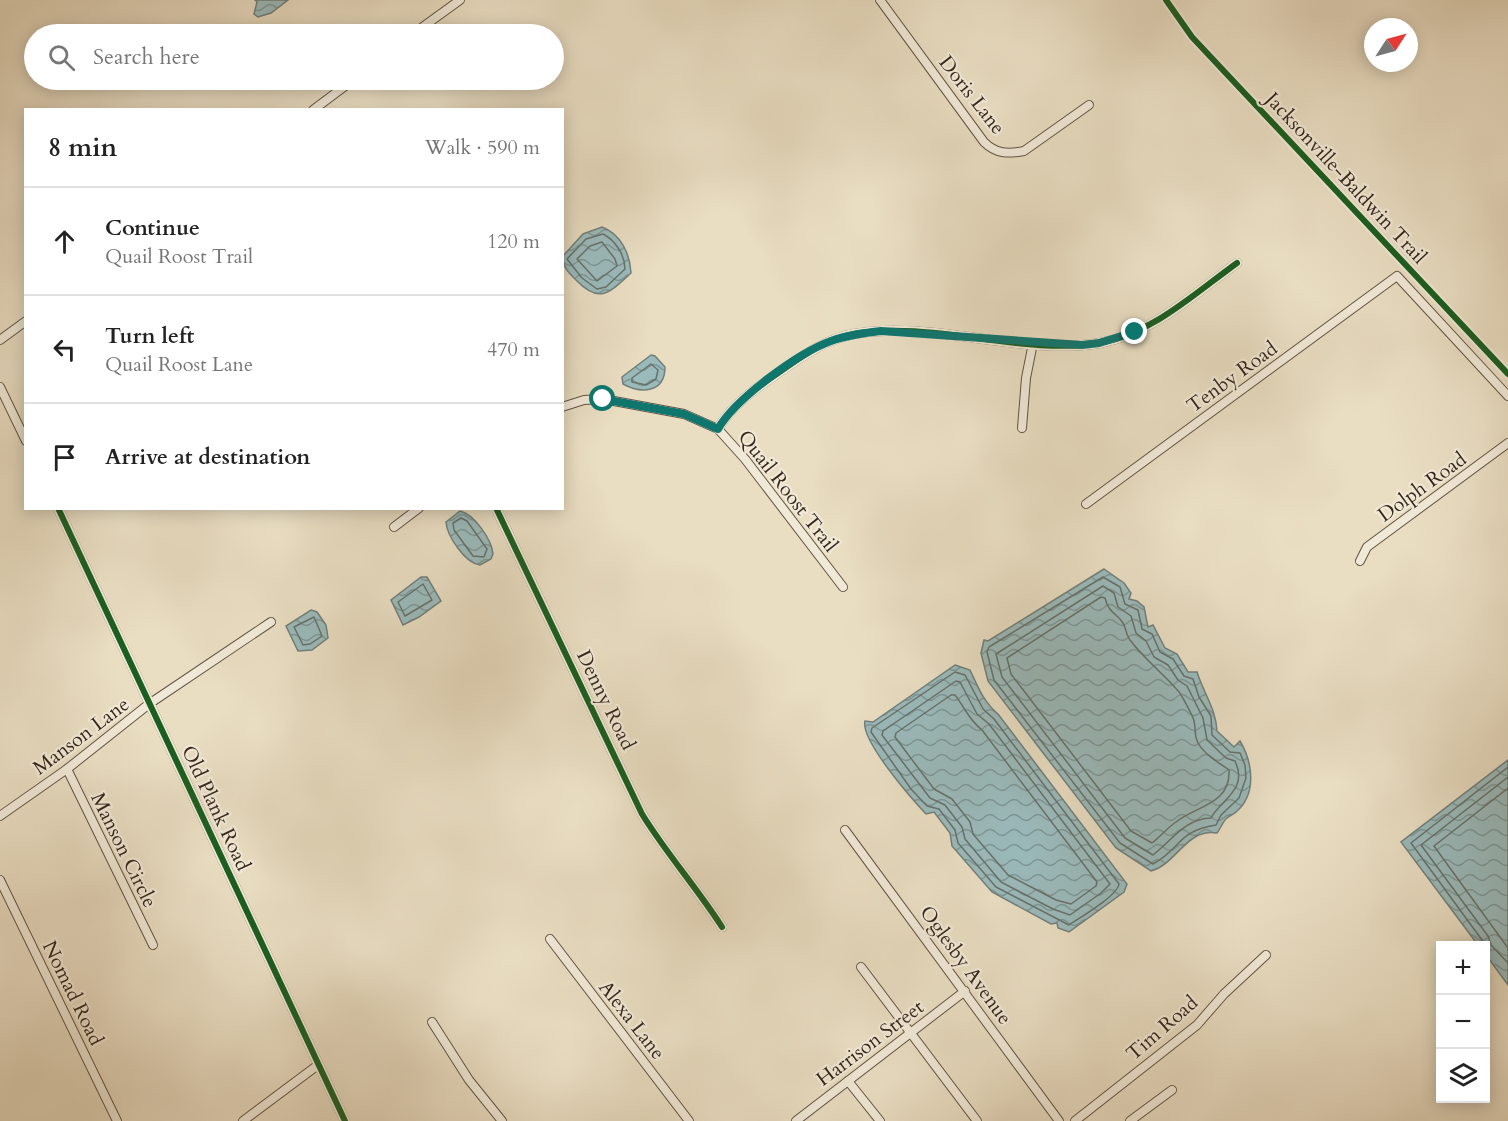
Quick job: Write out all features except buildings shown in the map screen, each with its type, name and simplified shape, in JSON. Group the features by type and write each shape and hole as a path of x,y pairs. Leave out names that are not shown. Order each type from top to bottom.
{"street":[{"path":"427,24 460,0"},
{"name":"Doris Lane","path":"880,0 984,142 995,150 1014,153 1024,151 1089,105"},
{"path":"316,108 340,90"},
{"path":"718,429 731,409 770,379 812,350 852,334 881,331 1033,343 1082,345 1099,343 1135,332 1161,318 1237,263"},
{"name":"Tenby Road","path":"1086,504 1397,276 1508,396"},
{"path":"0,340 24,322"},
{"path":"1022,428 1026,378 1033,343"},
{"path":"0,387 24,437"},
{"name":"Quail Roost Trail","path":"564,406 584,400 603,399 684,414 718,429 745,459 843,587"},
{"name":"Dolph Road","path":"1360,561 1367,547 1508,443"},
{"name":"Old Plank Road","path":"59,510 345,1121"},
{"path":"394,527 416,510"},
{"name":"Denny Road","path":"497,510 642,814 662,846 702,896 722,927"},
{"name":"Manson Lane","path":"0,816 67,769 149,704 271,622"},
{"name":"Manson Circle","path":"67,769 153,945"},
{"name":"Oglesby Avenue","path":"845,830 1059,1121"},
{"name":"Nomad Road","path":"0,880 117,1121"},
{"name":"Alexa Lane","path":"550,939 689,1121"},
{"name":"Tim Road","path":"1075,1121 1197,1025 1224,994 1266,955"},
{"path":"861,967 977,1121"},
{"name":"Harrison Street","path":"796,1121 965,992"},
{"path":"432,1022 469,1080 502,1121"},
{"path":"243,1121 318,1065"},
{"path":"848,1081 880,1121"},
{"path":"1130,1121 1172,1090"}],"water":[{"path":"255,0 288,0 271,13 258,17 254,14 257,2"},
{"path":"602,227 609,230 619,240 629,259 631,273 605,293 598,294 584,288 565,267 564,255 583,234"},
{"path":"651,355 655,356 665,367 661,382 651,389 644,390 623,384 622,377"},
{"path":"460,511 476,522 492,548 491,559 480,565 463,554 447,528 446,522"},
{"path":"1104,569 1124,583 1131,593 1129,599 1137,601 1144,607 1148,627 1153,625 1165,648 1177,654 1188,672 1197,672 1212,708 1217,731 1234,747 1240,741 1250,768 1250,787 1243,805 1226,819 1217,833 1197,836 1168,861 1151,871 1116,848 988,681 981,653 984,640 988,641"},
{"path":"421,577 427,577 441,601 403,625 391,600"},
{"path":"311,610 317,612 326,625 328,638 312,650 298,651 286,626"},
{"path":"955,665 970,670 989,705 1127,884 1124,892 1069,932 1058,928 1057,923 1051,924 992,892 952,846 950,833 934,812 926,814 888,769 870,741 865,721 873,722"},
{"path":"1508,760 1508,985 1490,960 1490,941 1475,941 1401,842"}],"cycle path":[{"name":"Jacksonville-Baldwin Trail","path":"1166,0 1192,37 1508,374"},
{"path":"718,429 730,412 761,385 814,349 843,336 883,331 914,331 1040,345 1070,346 1100,343 1138,331 1172,311 1237,263"},
{"path":"59,510 345,1121"},
{"path":"497,510 642,814 722,927"}],"route":[{"path":"603,399 684,414 718,429 723,418 731,409 770,379 812,350 852,334 881,331 1082,345 1117,339 1135,332"}]}
